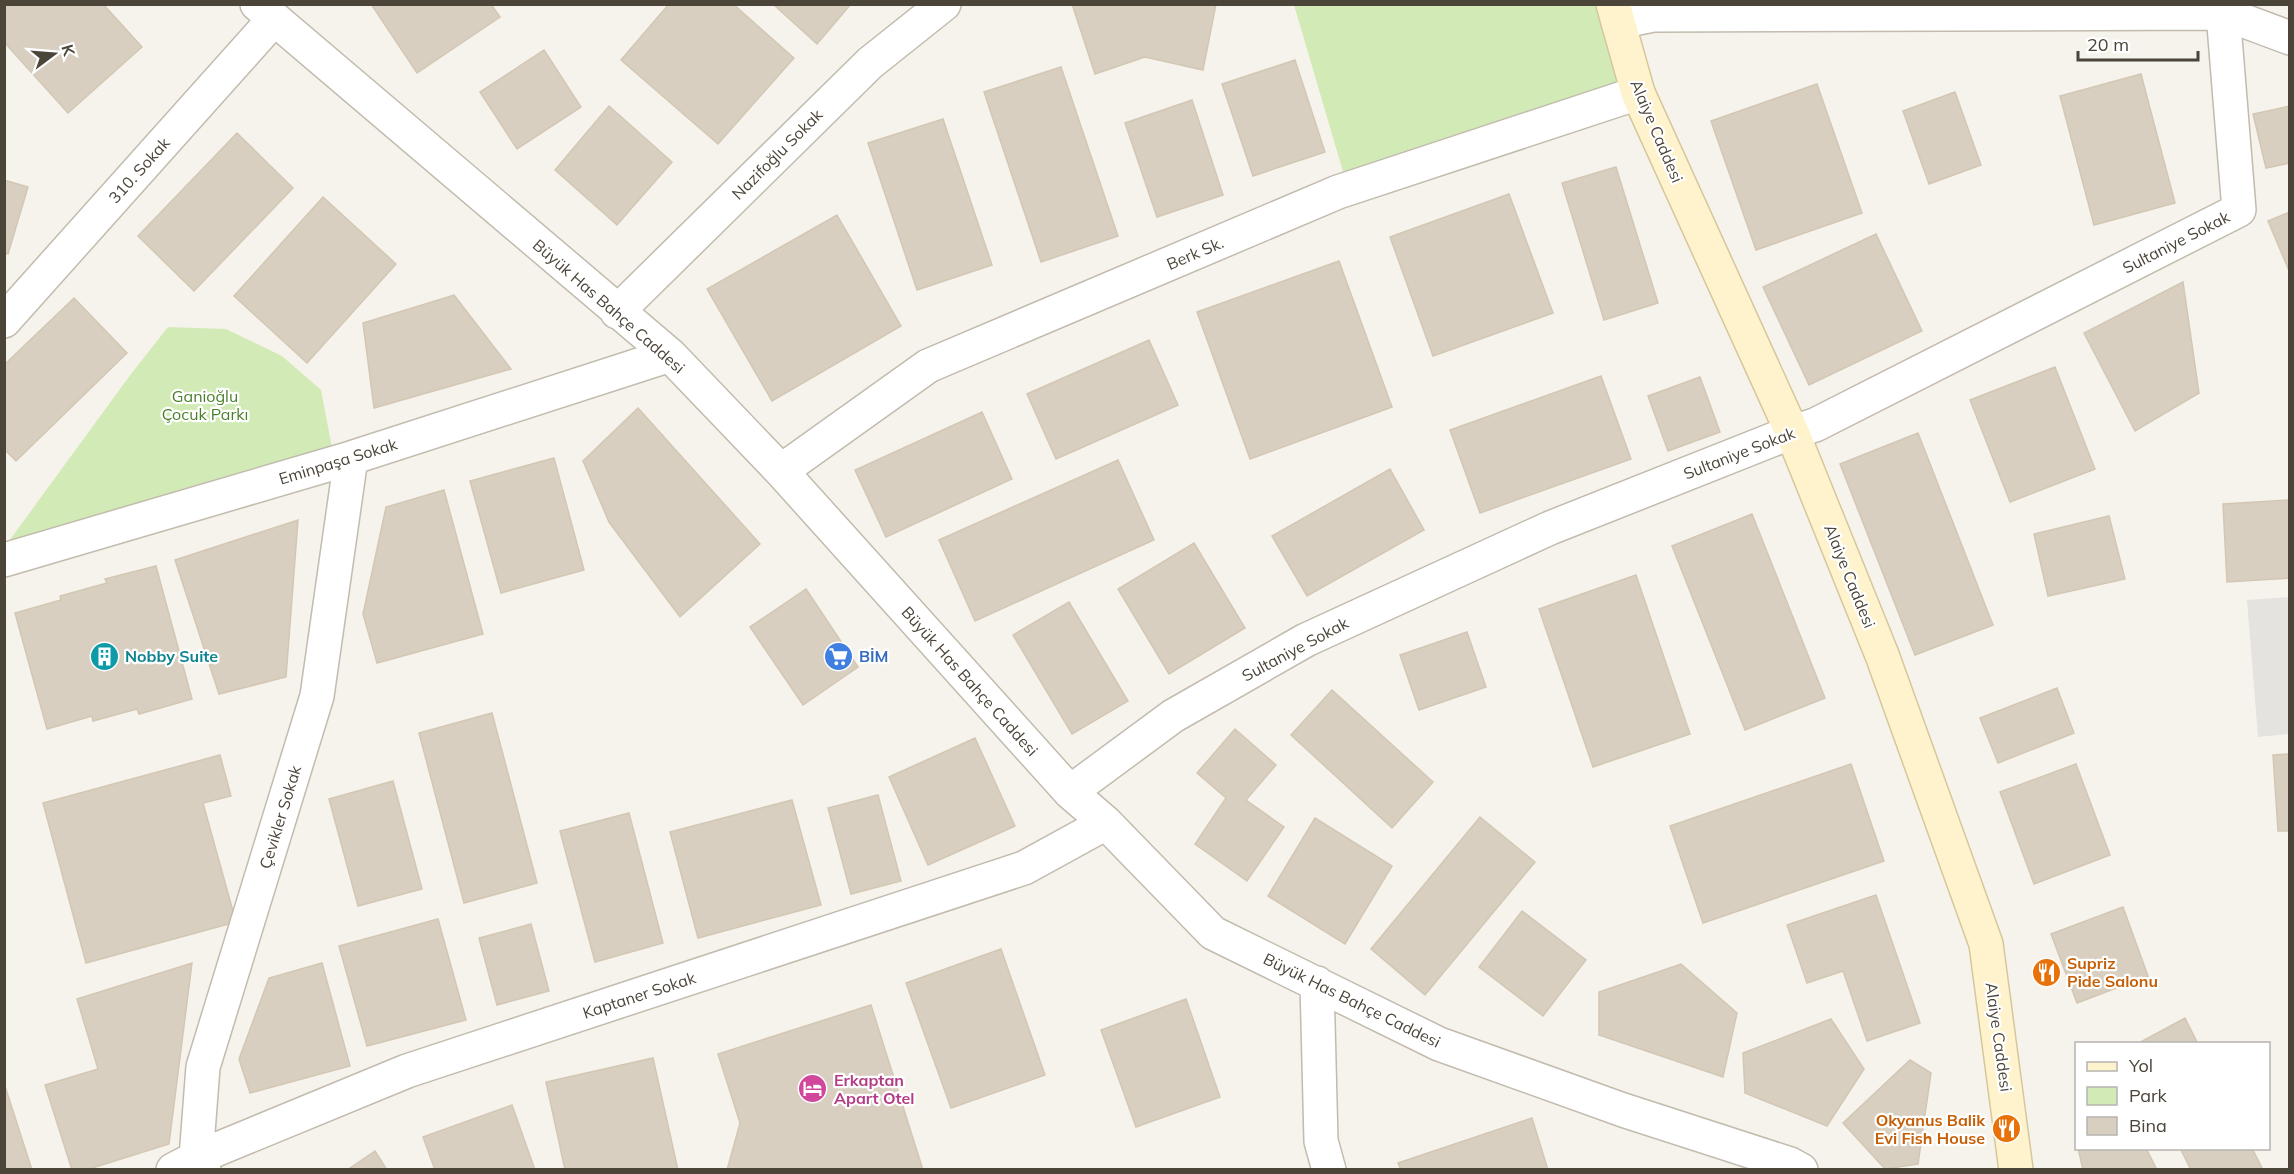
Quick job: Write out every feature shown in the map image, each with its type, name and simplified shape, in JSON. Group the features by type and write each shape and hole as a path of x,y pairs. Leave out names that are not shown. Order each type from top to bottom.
{"street":[{"name":"Nazifoğlu Sokak","path":"617,312 870,63 944,4"},
{"path":"1616,13 1653,15 2221,9 2289,38"},
{"name":"Sultaniye Sokak","path":"1070,792 1173,716 1306,640 1550,528 1792,432 1815,425 2239,210 2221,9"},
{"name":"Büyük Has Bahçe Caddesi","path":"266,12 670,355 781,471 1070,792 1106,824 1213,933 1439,1044 1623,1110 1790,1164 1801,1170"},
{"name":"310. Sokak","path":"4,321 266,12"},
{"name":"Alaiye Caddesi","path":"1616,13 1638,93 1792,432 1882,655 1986,944 2016,1170"},
{"name":"Berk Sk.","path":"781,471 928,366 1338,192 1638,93"},
{"name":"Eminpaşa Sokak","path":"4,560 351,458 670,355"},
{"name":"Çevikler Sokak","path":"191,1166 203,1067 317,696 351,458"},
{"name":"Kaptaner Sokak","path":"191,1166 407,1071 1024,868 1106,824"},
{"path":"1317,984 1321,1140 1329,1170"}],"green space":[{"path":"1294,5 1597,5 1619,86 1344,175"},
{"name":"Ganioğlu Çocuk Parkı","path":"168,327 226,329 282,356 321,390 332,448 9,541 131,374"}],"shaded area":[{"path":"2289,597 2289,734 2258,737 2247,600"}],"building":[{"path":"4,4 103,4 142,47 68,113 4,42"},
{"path":"371,4 491,4 500,17 417,73"},
{"path":"669,4 733,4 794,58 718,144 621,60"},
{"path":"773,4 851,4 817,44"},
{"path":"1072,4 1216,4 1203,70 1145,57 1095,74"},
{"path":"544,50 581,107 517,149 480,92"},
{"path":"1295,60 1325,152 1253,176 1222,84"},
{"path":"1061,67 1118,236 1041,262 984,92"},
{"path":"2141,74 2175,203 2094,225 2060,96"},
{"path":"1817,84 1862,213 1756,250 1711,121"},
{"path":"1955,92 1981,165 1929,184 1903,111"},
{"path":"1192,100 1223,195 1157,217 1125,123"},
{"path":"609,106 672,162 617,225 555,170"},
{"path":"2290,106 2290,163 2266,168 2253,114"},
{"path":"943,119 992,265 917,290 868,143"},
{"path":"237,133 293,188 194,291 138,236"},
{"path":"1616,167 1658,303 1604,320 1562,183"},
{"path":"4,180 28,187 8,254 4,253"},
{"path":"1509,194 1553,313 1433,356 1390,237"},
{"path":"323,197 396,264 307,363 234,296"},
{"path":"2290,212 2290,273 2268,221"},
{"path":"837,215 901,326 772,401 707,289"},
{"path":"1876,234 1922,331 1809,385 1763,287"},
{"path":"1339,261 1392,407 1250,459 1197,312"},
{"path":"2183,282 2199,393 2135,431 2084,333"},
{"path":"454,295 511,369 374,408 363,323"},
{"path":"74,298 127,353 16,461 4,449 4,365"},
{"path":"1149,340 1178,405 1056,459 1027,394"},
{"path":"2055,367 2095,469 2010,502 1970,400"},
{"path":"1601,376 1631,459 1480,513 1450,430"},
{"path":"1700,377 1720,432 1668,451 1648,396"},
{"path":"638,408 760,544 680,617 609,522 583,461"},
{"path":"982,412 1012,479 886,537 855,470"},
{"path":"1918,433 1993,625 1915,655 1840,464"},
{"path":"554,458 584,570 501,593 470,481"},
{"path":"1118,460 1154,540 975,621 939,540"},
{"path":"1390,469 1424,530 1307,596 1272,536"},
{"path":"444,490 483,634 377,663 363,614 386,507"},
{"path":"2290,500 2290,578 2227,582 2223,504"},
{"path":"1752,514 1825,698 1745,730 1672,546"},
{"path":"2109,516 2125,579 2048,596 2034,534"},
{"path":"298,520 286,677 219,694 175,560"},
{"path":"1194,543 1245,628 1169,674 1118,589"},
{"name":"Nobby Suite","path":"156,566 192,699 139,714 137,709 93,721 92,716 47,729 15,613 61,600 60,596 107,583 105,579"},
{"path":"1636,575 1690,734 1593,767 1539,609"},
{"path":"806,589 858,667 803,705 750,627"},
{"path":"1069,602 1128,701 1072,734 1013,635"},
{"path":"1467,632 1486,687 1419,710 1400,655"},
{"path":"2057,688 2074,733 1998,763 1980,718"},
{"path":"1332,690 1433,782 1392,828 1291,735"},
{"path":"492,713 537,883 464,903 419,733"},
{"path":"1235,729 1276,765 1246,800 1284,827 1247,881 1195,844 1226,798 1197,773"},
{"path":"975,738 1015,826 928,865 889,777"},
{"path":"2290,754 2290,831 2278,831 2273,755"},
{"path":"220,755 231,796 203,803 236,922 86,963 43,803"},
{"path":"1851,764 1884,861 1703,923 1670,826"},
{"path":"2076,764 2110,855 2034,884 2000,792"},
{"path":"393,781 422,889 358,906 329,799"},
{"path":"878,795 901,881 851,894 828,808"},
{"path":"792,800 821,905 698,938 670,832"},
{"path":"629,813 663,943 595,962 560,831"},
{"path":"1480,817 1535,862 1425,995 1371,949"},
{"path":"1315,818 1392,866 1345,944 1268,896"},
{"path":"1876,895 1920,1023 1867,1041 1843,971 1807,983 1787,925"},
{"path":"2123,907 2148,976 2077,1003 2051,934"},
{"path":"1522,911 1586,960 1543,1016 1479,967"},
{"path":"438,919 466,1020 367,1046 339,946"},
{"path":"531,924 549,991 497,1005 479,938"},
{"path":"1001,949 1045,1075 951,1108 906,983"},
{"path":"192,963 169,1144 86,1170 72,1170 45,1085 98,1069 77,999"},
{"path":"322,963 350,1066 250,1093 239,1059 269,978"},
{"path":"1681,964 1737,1013 1723,1077 1599,1035 1599,992"},
{"path":"1186,999 1220,1097 1136,1127 1101,1030"},
{"name":"Erkaptan Apart Otel","path":"871,1005 923,1170 727,1170 740,1123 718,1054"},
{"path":"2185,1018 2197,1042 2141,1042"},
{"path":"1831,1019 1864,1069 1827,1126 1745,1093 1743,1053"},
{"path":"653,1058 678,1170 565,1170 546,1082"},
{"path":"1910,1060 1931,1073 1918,1164 1885,1169 1843,1123"},
{"path":"4,1083 32,1170 4,1170"},
{"path":"512,1105 535,1170 435,1170 423,1137"},
{"path":"1532,1118 1548,1170 1401,1170 1398,1163"},
{"path":"2078,1150 2147,1150 2157,1170 2083,1170"},
{"path":"2181,1150 2253,1150 2263,1170 2191,1170"},
{"path":"375,1151 387,1170 347,1170"}],"place":[{"name":"Nobby Suite","path":"104,656"},
{"name":"BİM","path":"838,656"},
{"name":"Supriz Pide Salonu","path":"2046,972"},
{"name":"Erkaptan Apart Otel","path":"813,1089"},
{"name":"Okyanus Balik Evi Fish House","path":"2006,1129"}]}
